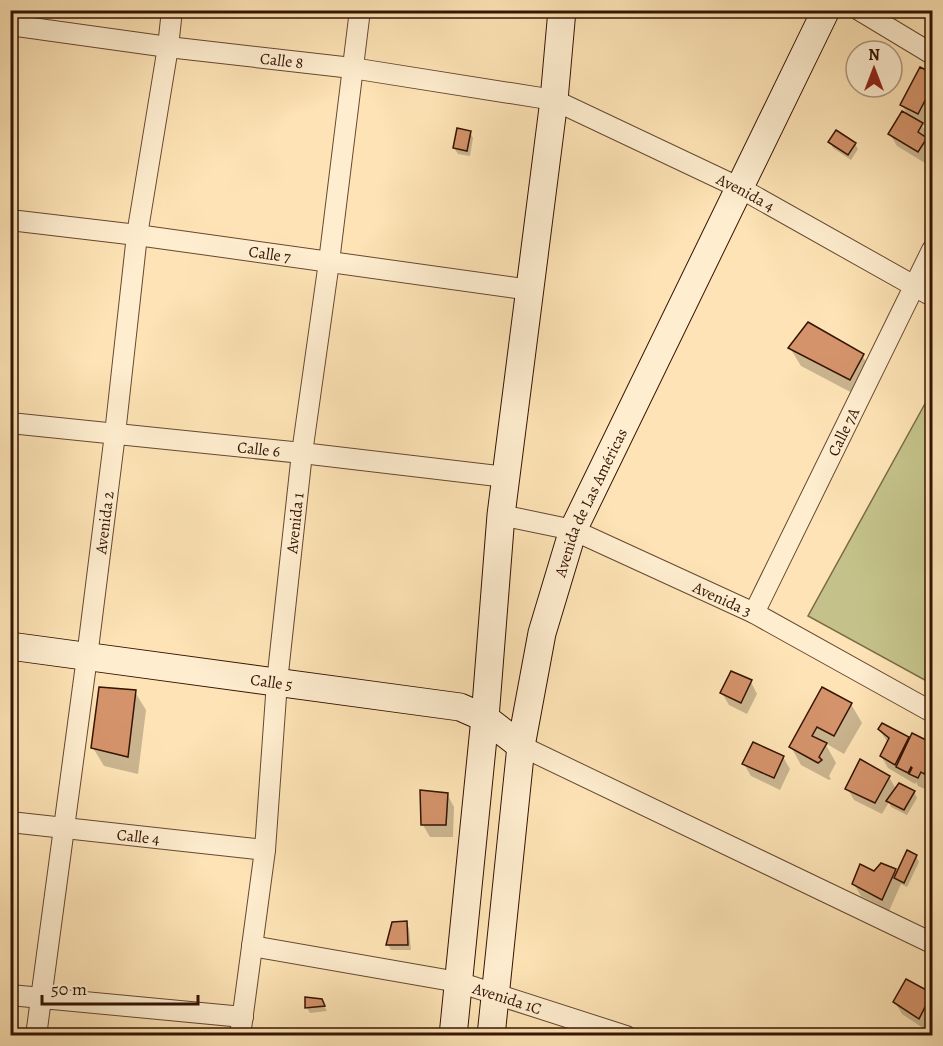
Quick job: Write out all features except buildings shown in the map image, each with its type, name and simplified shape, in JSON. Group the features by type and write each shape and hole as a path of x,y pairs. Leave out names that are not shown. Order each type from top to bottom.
{"main road":[{"path":"453,1035 485,718 501,515 554,100 562,10"},
{"name":"Avenida de Las Américas","path":"491,1035 521,746 542,633 573,530 826,10"},
{"name":"Calle 5","path":"10,646 460,707 485,718 521,746"}],"street":[{"name":"Avenida 2","path":"36,1035 87,657 137,235 172,10"},
{"name":"Avenida 1","path":"241,1026 265,850 277,682 302,453 329,262 360,10"},
{"path":"859,10 933,54"},
{"name":"Calle 8","path":"10,25 168,47 352,68 554,100"},
{"name":"Avenida 4","path":"554,100 740,188 933,296"},
{"name":"Calle 7","path":"10,220 137,235 531,290"},
{"name":"Calle 7A","path":"754,613 933,250"},
{"name":"Calle 6","path":"10,423 506,477"},
{"name":"Avenida 3","path":"501,515 573,530 754,613 933,712"},
{"path":"521,746 933,943"},
{"name":"Calle 4","path":"10,822 265,850"},
{"name":"Avenida 1C","path":"252,946 458,982 626,1035"},
{"path":"10,995 241,1026"}],"shaded area":[{"path":"932,391 932,684 808,616"}]}
